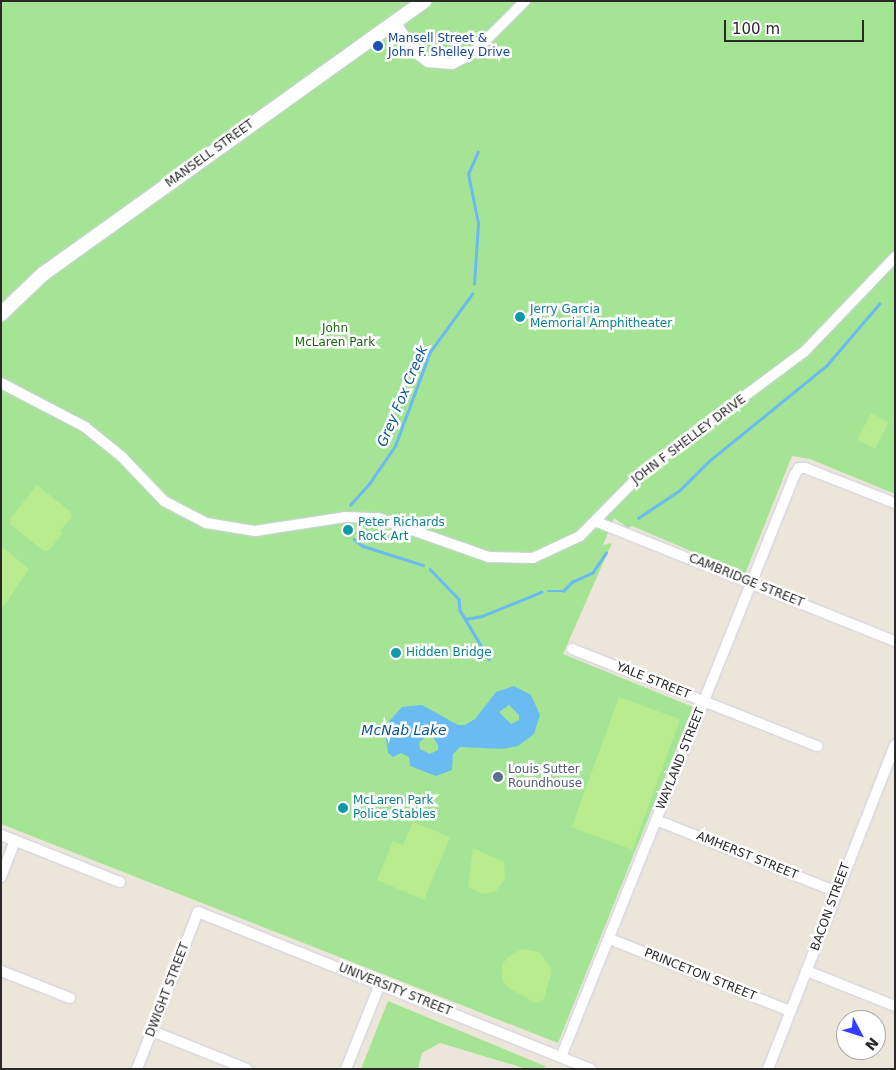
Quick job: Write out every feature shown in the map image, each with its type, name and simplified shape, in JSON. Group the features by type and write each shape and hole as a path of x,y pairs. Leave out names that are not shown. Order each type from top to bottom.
{"street":[{"name":"MANSELL STREET","path":"1,314 42,274 424,1"},
{"path":"395,22 416,53 428,62 452,64 472,54 525,1"},
{"name":"JOHN F SHELLEY DRIVE","path":"1,382 98,436 177,510 222,528 271,530 345,517 378,518 473,553 518,560 549,553 580,536 596,522 644,470 805,351 895,257"},
{"name":"WAYLAND STREET","path":"562,1057 795,474 799,468 805,468 895,504"},
{"name":"CAMBRIDGE STREET","path":"596,522 895,641"},
{"name":"YALE STREET","path":"572,650 816,746"},
{"name":"BACON STREET","path":"768,1069 895,746"},
{"name":"AMHERST STREET","path":"656,820 837,892"},
{"path":"1,835 120,882"},
{"path":"1,877 15,841"},
{"name":"UNIVERSITY STREET","path":"198,912 591,1069"},
{"name":"DWIGHT STREET","path":"137,1069 198,912"},
{"name":"PRINCETON STREET","path":"610,939 790,1011"},
{"path":"1,971 70,998"},
{"path":"806,971 895,1006"},
{"path":"346,1069 380,984"},
{"path":"152,1031 247,1069"}],"green space":[{"name":"John McLaren Park","path":"1,1 895,1 895,494 810,459 792,456 745,574 632,526 628,528 614,518 603,545 612,543 563,654 693,707 558,1043 1,824"},
{"path":"871,413 889,422 875,449 857,440"},
{"path":"37,485 71,512 72,517 60,531 63,533 49,550 44,551 11,525 10,519"},
{"path":"1,546 29,569 1,610"},
{"path":"619,697 680,719 633,850 571,828"},
{"path":"413,822 450,837 424,900 377,880 393,841 403,845"},
{"path":"473,848 504,862 505,879 495,892 481,894 468,886"},
{"path":"522,949 539,952 552,970 544,999 536,1003 510,989 502,980 502,965 508,957"},
{"path":"388,1001 545,1066 544,1069 527,1069 440,1043 422,1053 418,1069 361,1069"}],"water":[{"name":"McNab Lake","path":"514,686 531,695 540,715 534,734 518,746 502,749 460,747 453,754 452,770 436,776 410,766 409,757 401,753 393,757 388,753 384,727 402,707 422,705 458,725 465,725 475,719 496,692","holes":["509,705 519,715 519,720 511,724 499,712","426,736 433,737 438,745 438,750 430,754 420,749 419,743"]}],"waterway":[{"name":"Grey Fox Creek","path":"474,284 478,223 468,174 478,152"},
{"name":"Grey Fox Creek","path":"350,505 369,484 395,446 430,352 472,294"},
{"path":"638,518 680,490 709,461 826,366 879,304"},
{"name":"Grey Fox Creek","path":"347,524 349,531"},
{"name":"Grey Fox Creek","path":"354,539 363,546 423,565"},
{"path":"548,591 563,591 572,582 593,572 606,553"},
{"name":"Grey Fox Creek","path":"430,569 459,599 460,610 489,659"},
{"path":"465,619 482,616 541,592"}],"place":[{"name":"Mansell Street & John F. Shelley Drive","path":"378,46"},
{"name":"Jerry Garcia Memorial Amphitheater","path":"520,317"},
{"name":"Peter Richards Rock Art","path":"348,530"},
{"name":"Hidden Bridge","path":"396,653"},
{"name":"Louis Sutter Roundhouse","path":"498,777"},
{"name":"McLaren Park Police Stables","path":"343,808"}]}
